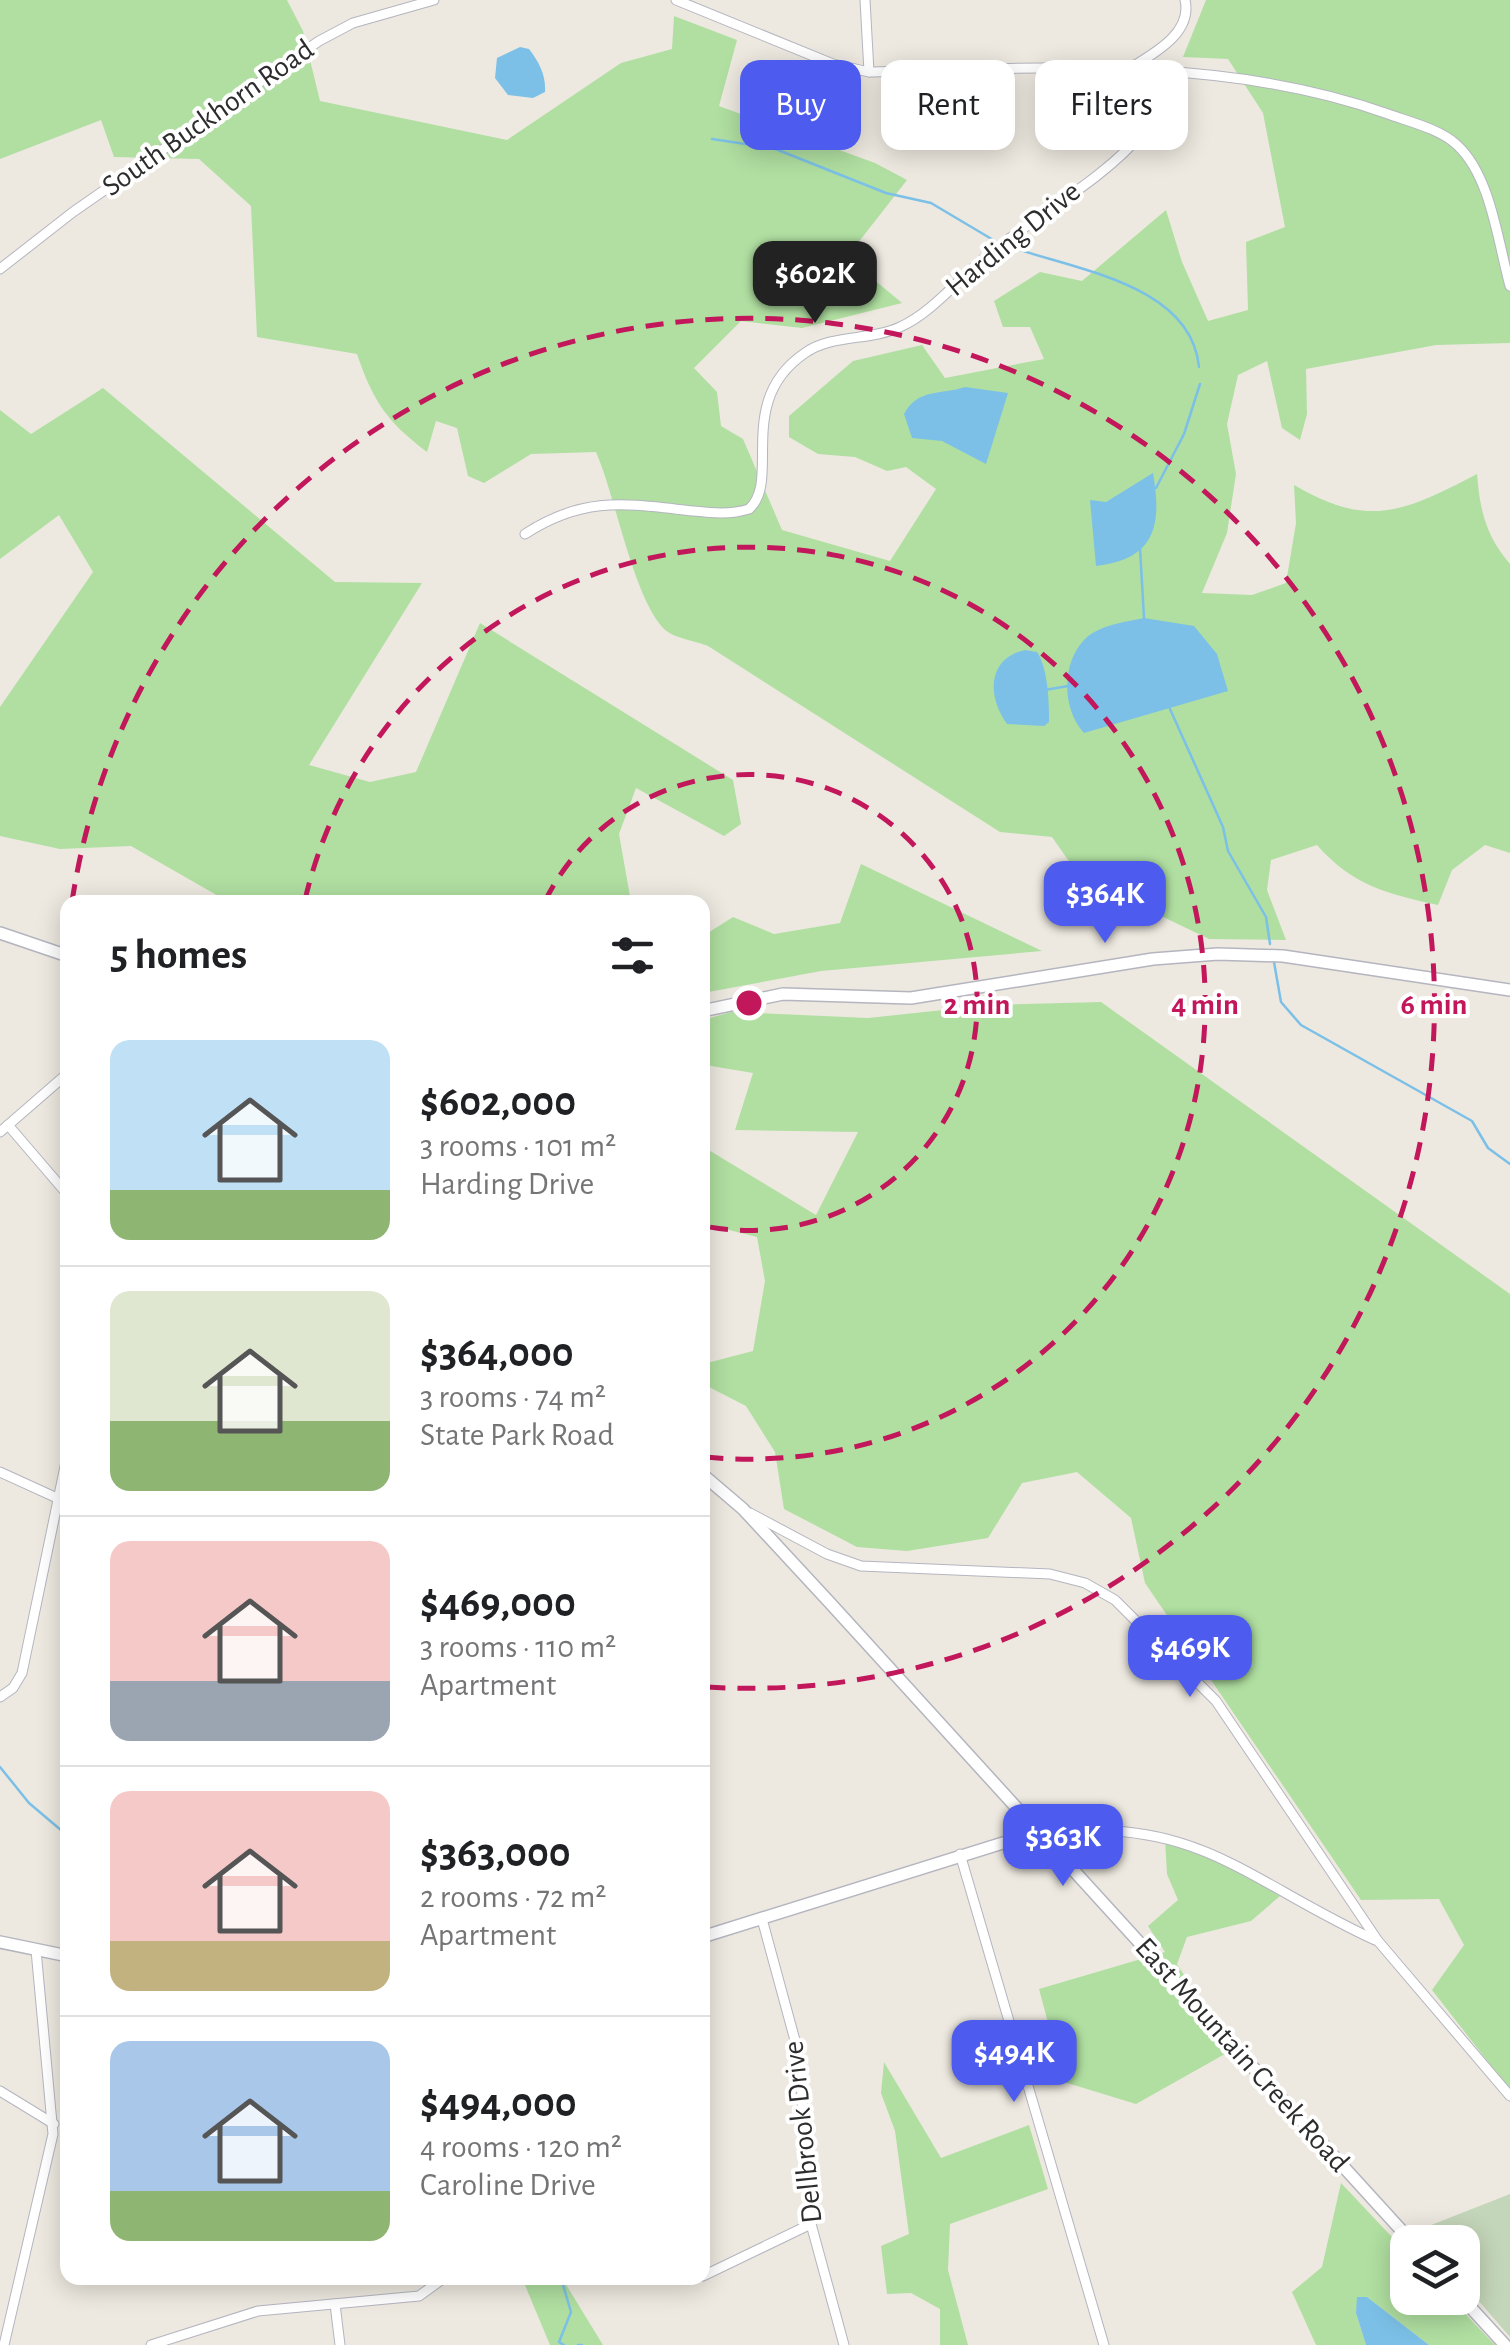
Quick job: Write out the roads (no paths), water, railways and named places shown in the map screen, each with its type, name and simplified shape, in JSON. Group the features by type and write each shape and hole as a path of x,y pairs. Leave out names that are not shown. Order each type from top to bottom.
{"street":[{"name":"South Buckhorn Road","path":"0,269 73,212 319,41 352,23 434,0"},
{"path":"676,0 833,64 869,72 1035,71"},
{"path":"866,0 869,72"},
{"path":"1139,60 1180,28 1187,15 1186,0"},
{"path":"1188,76 1290,84 1348,99 1446,137 1466,154 1480,183 1510,286"},
{"name":"Harding Drive","path":"525,534 570,512 612,502 708,512 748,509 761,490 764,409 794,361 814,348 880,334 919,315 986,256 1125,150"},
{"path":"0,934 60,953"},
{"path":"710,1009 782,994 911,998 1153,959 1218,954 1283,956 1510,990"},
{"path":"60,1080 4,1128 60,1187"},
{"path":"0,1472 60,1499"},
{"name":"East Mountain Creek Road","path":"710,1481 743,1510 1396,2225"},
{"path":"743,1510 827,1554 861,1566 1050,1574 1086,1583 1115,1600 1216,1701 1378,1941 1510,2096"},
{"path":"0,1696 13,1688 22,1673 60,1513"},
{"path":"710,1935 1038,1832 1130,1830 1192,1844 1244,1867 1378,1941"},
{"path":"960,1854 1104,2345"},
{"name":"Dellbrook Drive","path":"762,1919 799,2055 811,2224 844,2345"},
{"path":"0,1942 60,1954"},
{"path":"4,2345 54,2124 36,1950"},
{"path":"0,2091 54,2124"},
{"path":"710,2273 811,2224"},
{"path":"151,2345 258,2312 419,2296 434,2285"},
{"path":"335,2304 340,2345"},
{"path":"1478,2315 1505,2345"}],"water":[{"path":"520,47 529,49 543,74 545,92 533,98 508,95 495,78 497,58"},
{"path":"965,387 1008,393 986,464 942,441 912,438 904,414 923,396"},
{"path":"1153,473 1156,508 1150,536 1131,556 1096,566 1090,500 1106,502"},
{"path":"1144,618 1194,626 1217,654 1228,691 1084,733 1068,699 1068,673 1077,649 1097,630"},
{"path":"1037,652 1044,667 1049,722 1044,726 1007,724 996,702 997,670 1012,654"},
{"path":"1357,2297 1367,2297 1429,2345 1366,2345 1356,2313"}],"waterway":[{"path":"712,139 773,148 886,193 931,203 995,241"},
{"path":"1008,246 1094,272 1152,298 1175,316 1191,339 1199,367"},
{"path":"1156,488 1184,434 1200,384"},
{"path":"1140,548 1144,618"},
{"path":"1045,690 1068,686"},
{"path":"1170,709 1223,827 1228,851 1266,917 1270,944"},
{"path":"1274,962 1281,1002 1301,1025 1472,1121 1488,1148 1510,1164"},
{"path":"0,1767 29,1803 60,1829"},
{"path":"563,2285 571,2312 559,2342 564,2345"}]}
